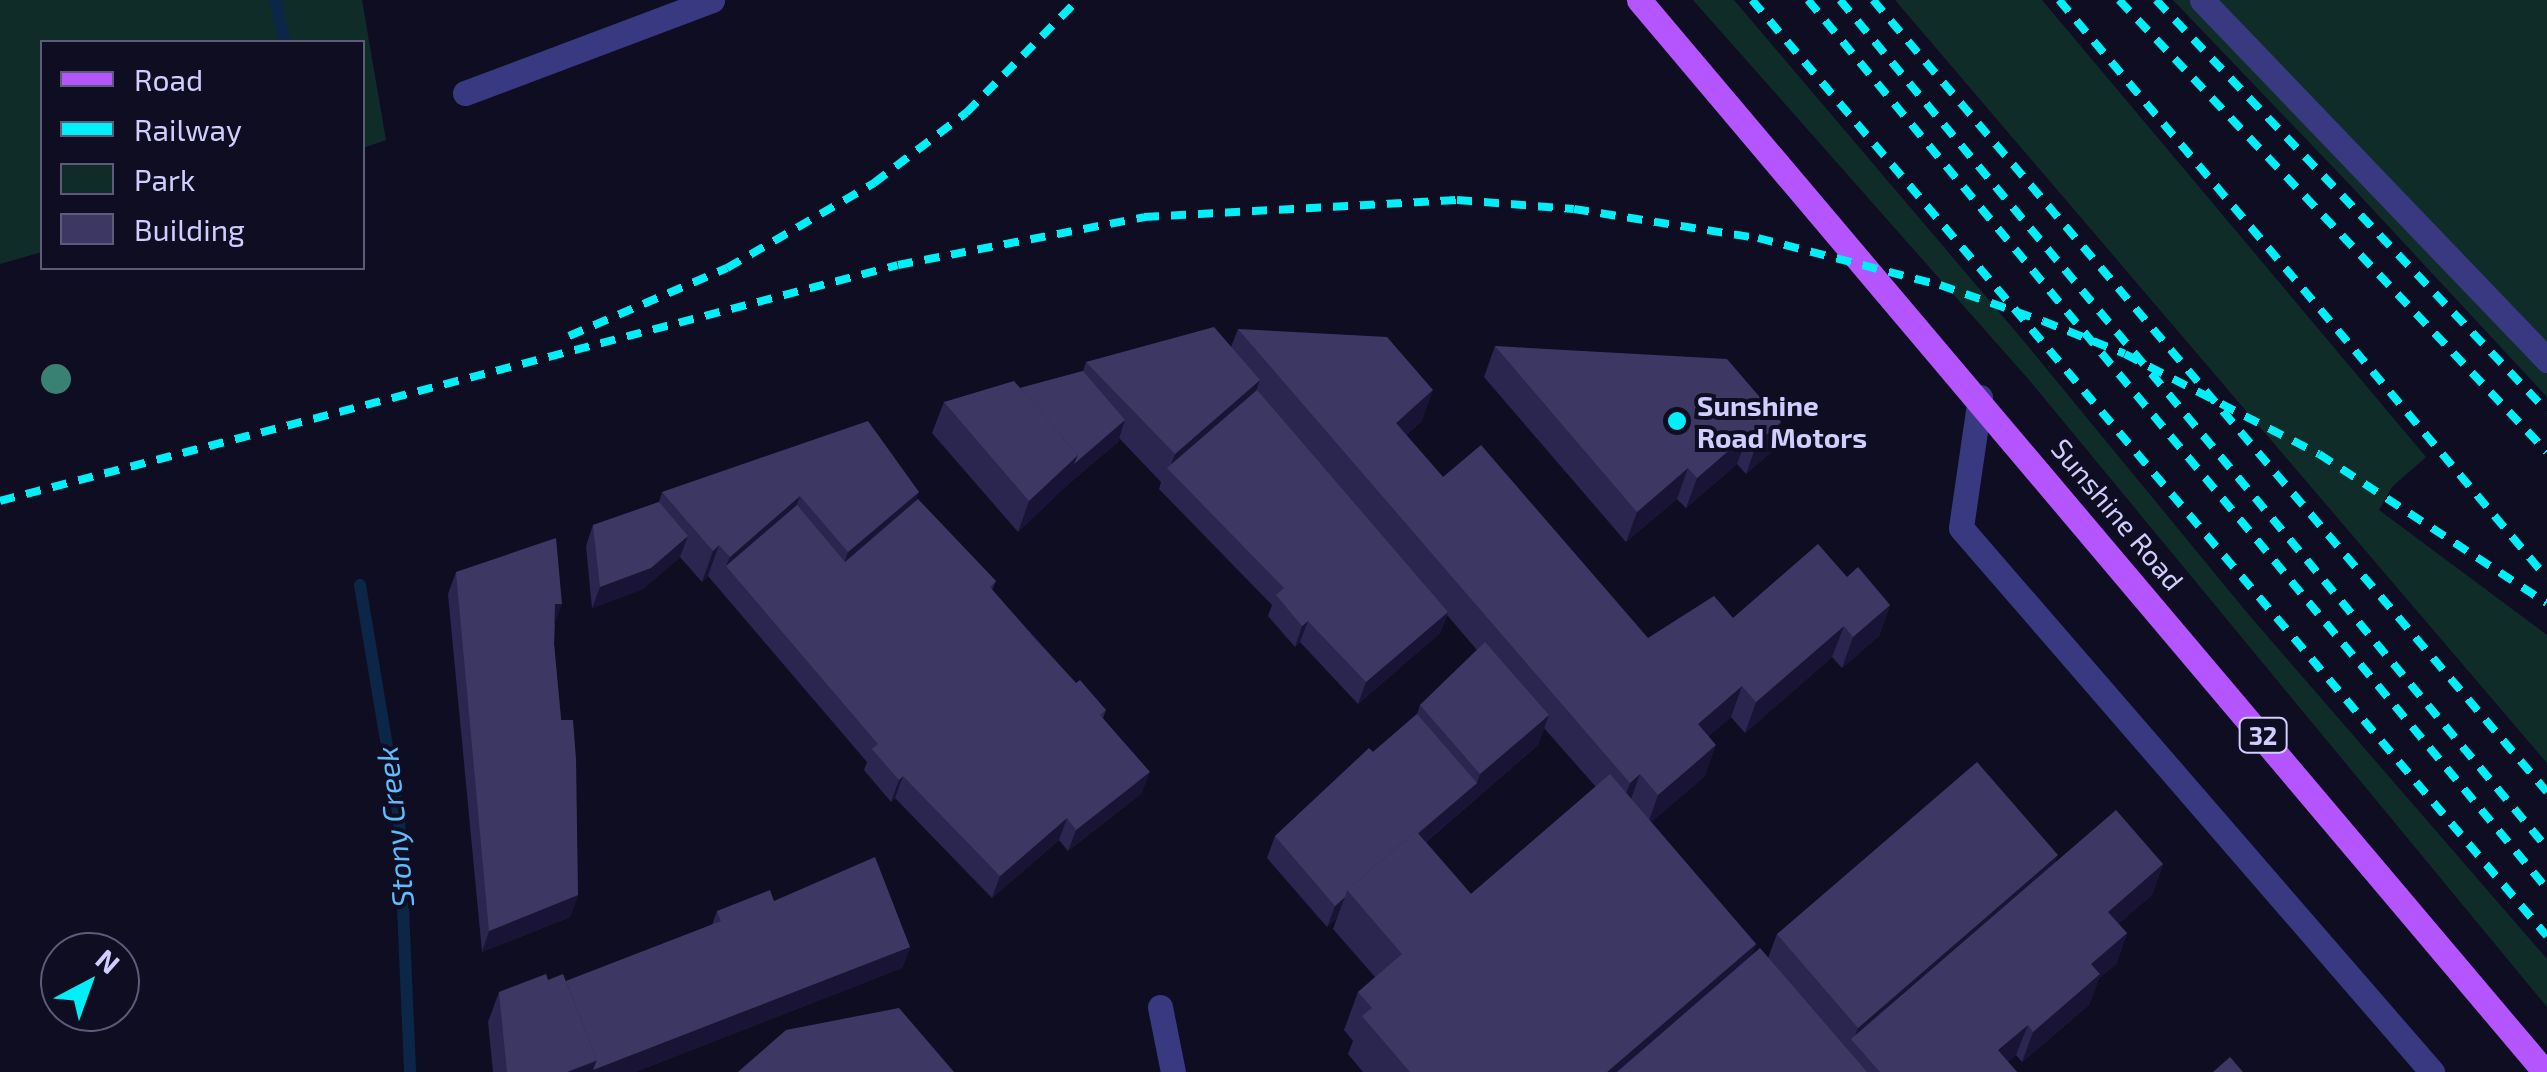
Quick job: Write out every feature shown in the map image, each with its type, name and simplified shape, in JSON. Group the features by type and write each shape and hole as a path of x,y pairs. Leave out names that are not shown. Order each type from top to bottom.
{"main road":[{"name":"Sunshine Road","path":"1638,0 1980,397 2545,1072"}],"street":[{"path":"464,93 712,0"},
{"path":"2202,0 2547,360"},
{"path":"1980,397 1961,528 2432,1072"},
{"path":"1160,1007 1173,1072"}],"green space":[{"path":"0,0 362,0 386,140 365,147 365,40 40,40 40,253 0,264"},
{"path":"1693,0 1734,0 2022,339 2249,615 2547,959 2547,1007 2030,381"},
{"path":"1895,0 2042,0 2426,457 2392,487 2379,510 2547,635 2547,763"},
{"path":"2173,0 2547,0 2547,397 2352,187"}],"building":[{"path":"1214,327 1260,380 1175,454 1086,362"},
{"path":"1238,329 1387,337 1433,390 1396,423 1443,477 1481,445 1648,638 1714,596 1733,618 1818,544 1847,577 1858,567 1890,605 1853,637 1844,626 1756,702 1742,686 1698,724 1716,745 1658,795 1640,774 1630,783"},
{"path":"1495,346 1727,359 1781,422 1757,443 1749,433 1697,478 1688,468 1637,512"},
{"path":"1083,371 1125,420 1074,464 1078,455 1020,388"},
{"path":"1014,381 1078,455 1029,501 944,402"},
{"path":"1257,390 1448,612 1366,682 1308,621 1302,626 1276,595 1284,588 1167,468"},
{"path":"868,421 919,492 848,552 800,496 730,557 719,545 713,551 662,492"},
{"path":"918,499 996,581 990,587 1036,640 1106,710 1100,715 1150,772 1076,830 1067,818 1000,876 903,776 899,780 872,749 878,744 726,566 797,505 845,562"},
{"path":"659,502 688,536 651,568 600,587 593,525"},
{"path":"556,538 562,604 555,604 554,644 561,720 573,720 578,895 489,931 456,572"},
{"path":"1485,642 1549,715 1480,774 1420,705"},
{"path":"1417,714 1477,783 1347,890 1335,906 1275,836 1369,748 1373,752"},
{"path":"1977,762 2058,855 1858,1028 1777,934"},
{"path":"1610,774 1756,944 1607,1072 1410,1072 1362,1016 1372,1008 1358,992 1402,954 1347,890 1416,831 1471,894"},
{"path":"2116,810 2163,864 2108,912 2127,933 2091,964 2100,974 2033,1032 2028,1025 1998,1050 2017,1072 1880,1072 1851,1039"},
{"path":"875,857 910,947 593,1070 597,1060 566,981 721,921 717,911 770,890 774,901"},
{"path":"1760,948 1867,1072 1617,1072"},
{"path":"546,974 548,980 563,974 597,1060 567,1072 507,1072 499,992"},
{"path":"899,1008 954,1072 738,1072 786,1030"},
{"path":"2230,1057 2243,1072 2213,1072"}],"waterway":[{"name":"Stony Creek","path":"275,0 285,40"},
{"name":"Stony Creek","path":"360,585 399,817 410,1072"}],"railway":[{"path":"569,336 727,268 874,183 966,113 1078,0"},
{"path":"1752,0 2547,936"},
{"path":"1808,0 2547,889"},
{"path":"1840,0 2547,848"},
{"path":"1873,0 2547,792"},
{"path":"2059,0 2547,578"},
{"path":"2119,0 2547,452"},
{"path":"2156,0 2547,411"},
{"path":"0,501 898,265 1144,217 1457,200 1574,209 1758,238 1940,285 2043,321 2125,354 2319,454 2547,603"}],"place":[{"name":"Sunshine Road Motors","path":"1677,421"}]}
